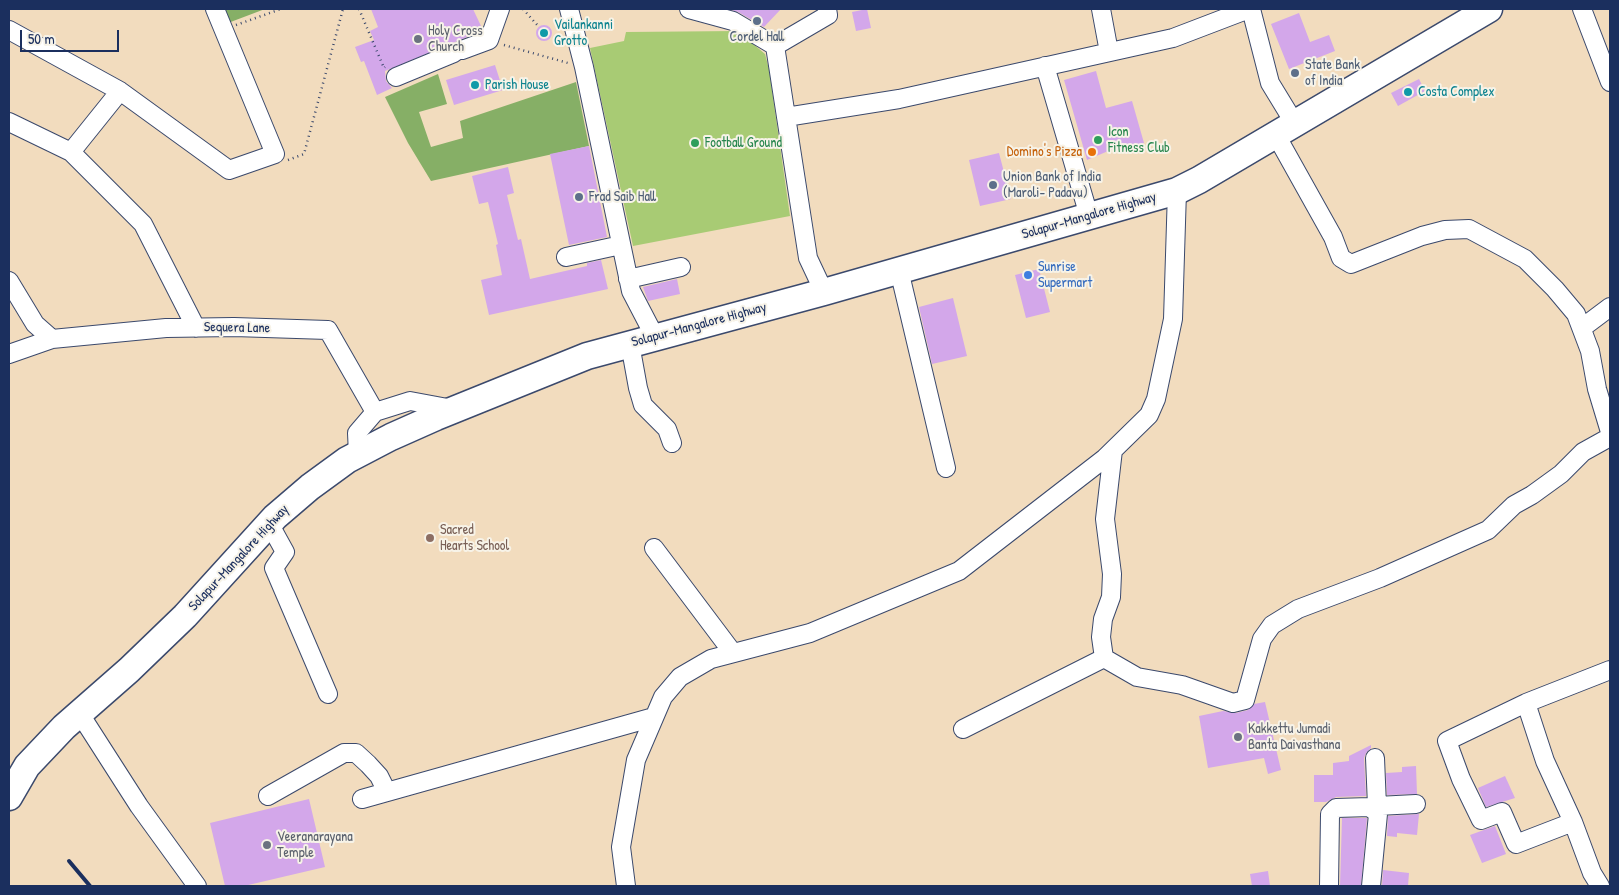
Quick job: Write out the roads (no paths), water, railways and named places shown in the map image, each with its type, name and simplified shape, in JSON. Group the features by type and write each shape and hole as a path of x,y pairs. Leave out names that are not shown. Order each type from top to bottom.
{"highway":[{"name":"Solapur-Mangalore Highway","path":"9,798 27,766 64,727 129,670 184,616 269,523 310,487 346,460 391,437 454,409 587,356 824,292 1177,191 1489,9"}],"street":[{"path":"9,30 120,91 229,170 275,154 214,9"},
{"path":"396,77 489,40 500,9"},
{"path":"569,9 584,67 620,246 631,291 655,337"},
{"path":"689,9 733,22 775,46"},
{"path":"775,46 828,15 827,9"},
{"path":"1101,9 1109,52"},
{"path":"786,117 899,99 1173,38 1250,9 1270,82 1286,129 1342,258 1350,264 1422,236 1445,230 1469,229 1525,259 1555,289 1576,314 1590,351 1597,389 1610,432"},
{"path":"1582,9 1610,82"},
{"path":"775,46 808,258 824,292"},
{"path":"1045,66 1089,216"},
{"path":"71,152 120,91"},
{"path":"9,122 71,152 143,224 196,328"},
{"path":"626,886 621,847 636,760 663,697 680,676 711,659 810,633 959,571 1047,504 1113,450 1149,415 1156,399 1173,319 1177,191"},
{"path":"566,257 620,246"},
{"path":"628,279 681,267"},
{"path":"899,270 946,468"},
{"path":"9,281 35,324 52,339"},
{"path":"1582,328 1610,308"},
{"name":"Sequera Lane","path":"9,354 52,339 166,328 328,330 375,412"},
{"path":"630,344 643,405 668,429 672,444"},
{"path":"358,454 357,433 375,412 410,401 454,409"},
{"path":"1104,658 1137,677 1182,685 1232,703 1245,700 1262,639 1272,624 1298,609 1380,578 1488,530 1514,505 1532,495 1561,474 1583,452 1610,437"},
{"path":"1104,658 1101,637 1103,619 1111,597 1112,574 1105,519 1113,450"},
{"path":"269,523 285,552 274,568 328,694"},
{"path":"654,548 732,653"},
{"path":"963,729 1104,658"},
{"path":"1573,822 1516,844 1502,812 1481,820 1461,779 1447,741 1526,703 1610,671"},
{"path":"1526,703 1545,761 1573,822 1592,873 1600,886"},
{"path":"80,714 139,806 197,886"},
{"path":"362,799 654,718"},
{"path":"268,796 344,753 356,753 362,758 379,776 388,792"},
{"path":"1371,886 1378,814 1375,808 1375,758"},
{"path":"1329,886 1330,814 1336,808 1375,808 1416,804"}],"railway":[{"path":"69,861 90,886"}],"place":[{"name":"Cordel Hall","path":"757,21"},
{"name":"Vailankanni Grotto","path":"544,33"},
{"name":"Holy Cross Church","path":"418,39"},
{"name":"State Bank of India","path":"1295,73"},
{"name":"Parish House","path":"475,85"},
{"name":"Costa Complex","path":"1408,92"},
{"name":"Icon Fitness Club","path":"1098,140"},
{"name":"Football Ground","path":"695,143"},
{"name":"Domino's Pizza","path":"1092,152"},
{"name":"Union Bank of India (Maroli- Padavu)","path":"993,185"},
{"name":"Frad Saib Hall","path":"579,197"},
{"name":"Sunrise Supermart","path":"1028,275"},
{"name":"Sacred Hearts School","path":"430,538"},
{"name":"Kakkettu Jumadi Banta Daivasthana","path":"1238,737"},
{"name":"Veeranarayana Temple","path":"267,845"}]}
